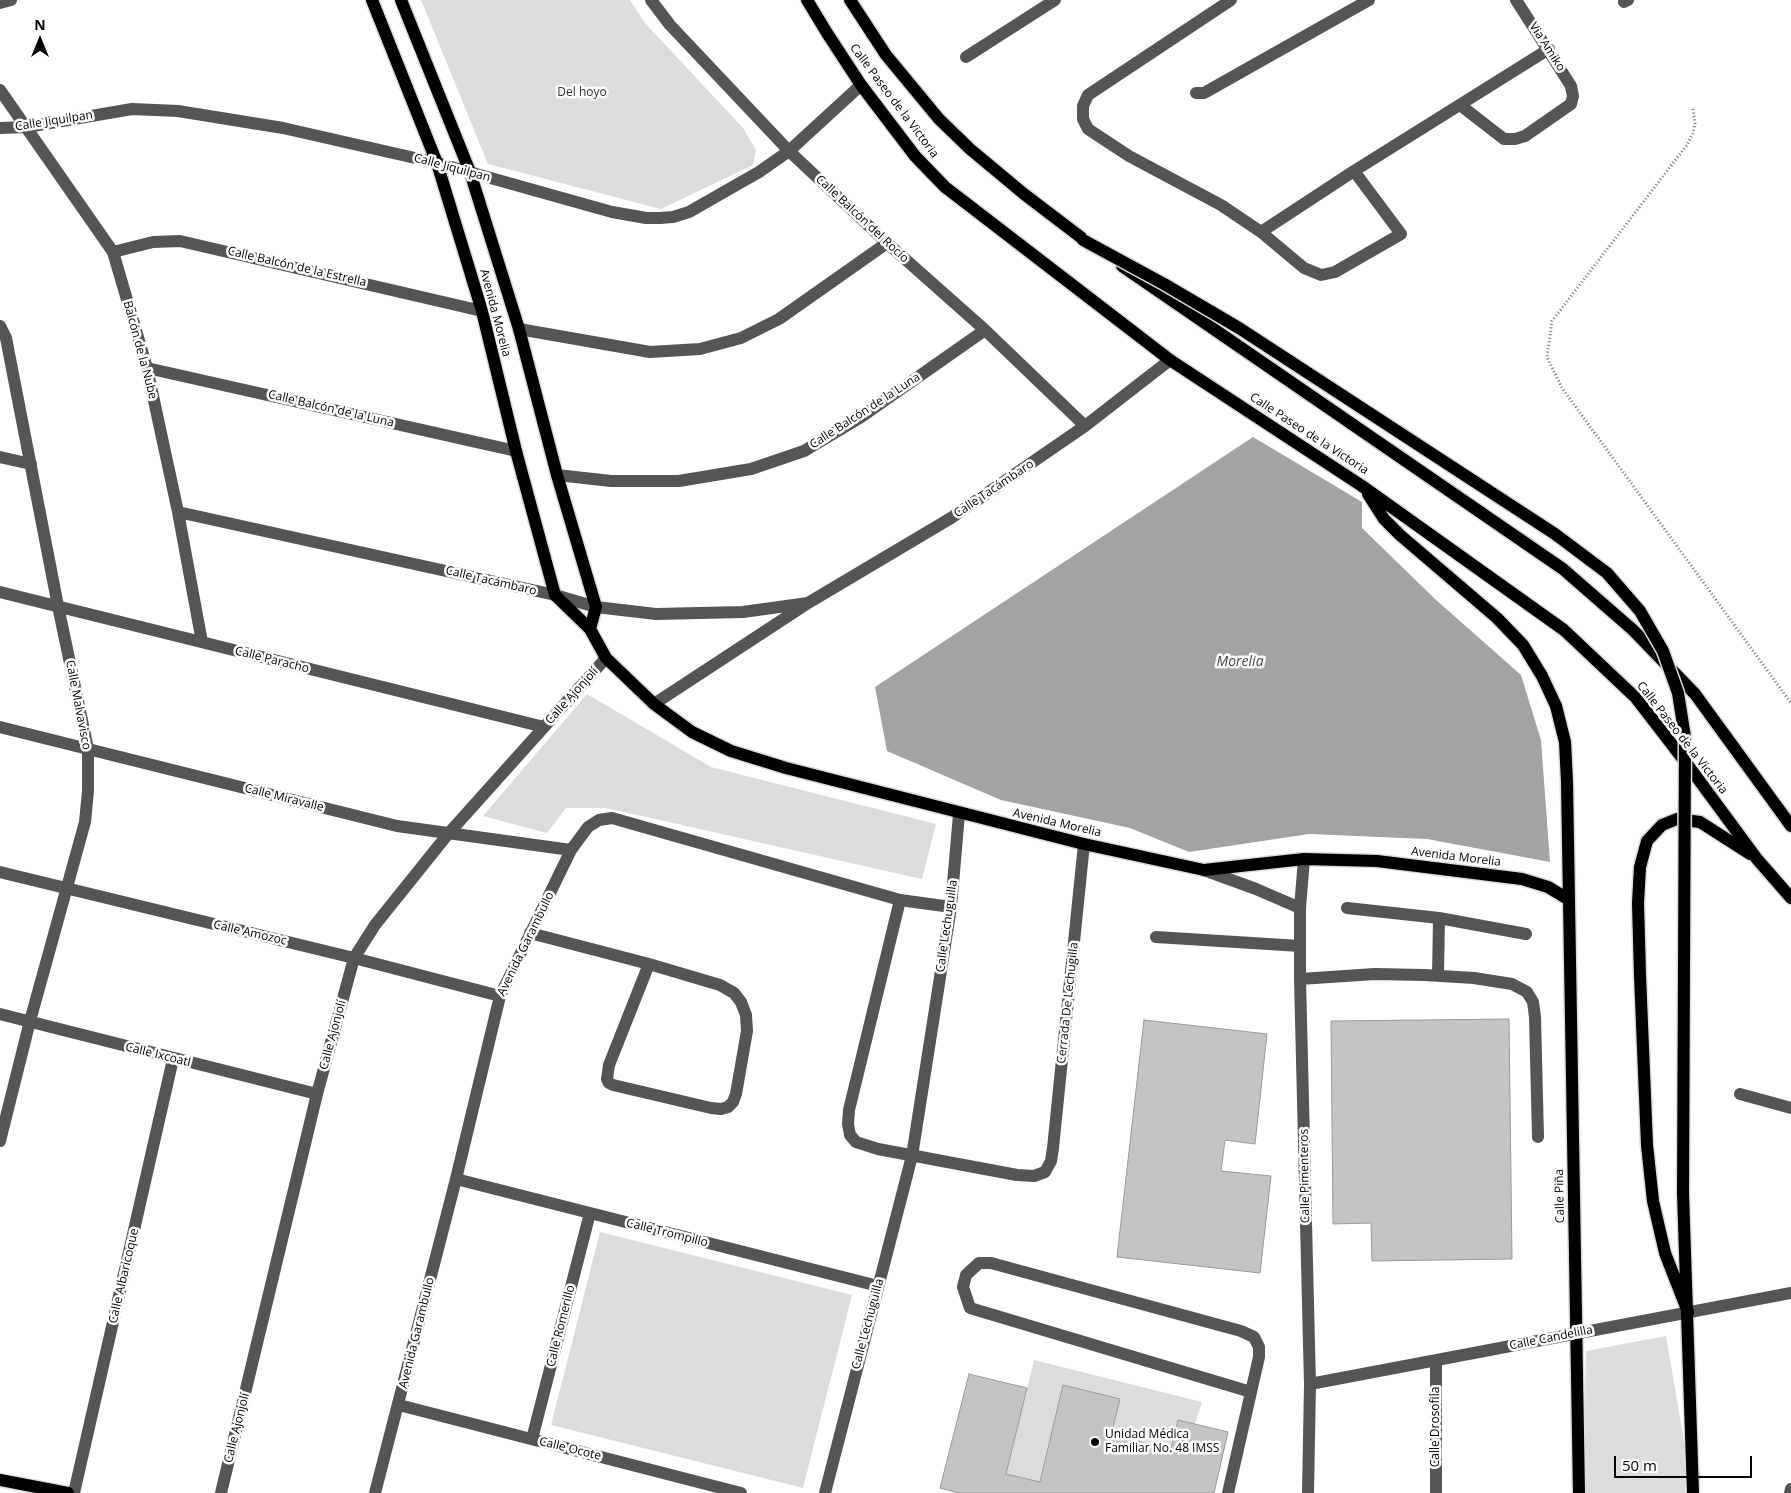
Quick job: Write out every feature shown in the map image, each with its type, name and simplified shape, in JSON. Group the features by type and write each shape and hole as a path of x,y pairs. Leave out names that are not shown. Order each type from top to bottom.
{"main road":[{"name":"Avenida Morelia","path":"372,0 437,163 482,311 516,451 555,595 590,629 606,658 654,704 692,732 731,751 795,771 959,814 1204,870 1304,859 1377,861 1522,879 1548,887 1568,900"},
{"name":"Avenida Morelia","path":"401,0 470,172 519,329 557,475 596,607"},
{"name":"Calle Paseo de la Victoria","path":"807,0 826,34 862,85 915,156 945,187 1170,360 1362,486 1571,637 1636,698 1757,859 1791,898"},
{"name":"Calle Paseo de la Victoria","path":"850,0 886,55 939,119 970,149 1024,194 1083,240 1564,568 1633,630 1695,694 1791,826"},
{"path":"1083,240 1239,328 1555,534 1607,573 1640,611 1662,651 1678,694 1685,737 1683,1193 1693,1493"},
{"name":"Calle Piña","path":"1362,486 1384,519 1400,535 1504,625 1523,645 1542,676 1556,706 1565,742 1579,1493"},
{"path":"590,629 596,607"},
{"path":"1688,1312 1665,1253 1652,1192 1647,1145 1640,975 1638,903 1640,867 1647,841 1662,825 1677,819 1700,822 1757,859"},
{"path":"0,1480 68,1493"}],"street":[{"path":"0,3 11,0"},
{"name":"Calle Balcón del Rocío","path":"651,0 670,25 789,151 887,243 985,330 1085,426"},
{"path":"966,57 1055,0"},
{"path":"1231,0 1088,95 1083,106 1083,118 1088,130 1129,156 1221,205 1261,232 1304,268 1321,275 1336,272 1401,234 1354,171"},
{"path":"1196,93 1204,93 1369,0"},
{"name":"Via Amiko","path":"1460,105 1504,139 1515,139 1525,136 1571,104 1573,96 1571,86 1516,0"},
{"path":"1261,232 1354,171 1549,49"},
{"name":"Calle Jiquilpan","path":"0,128 26,127 132,109 178,111 283,128 437,163 612,212 646,218 660,218 690,212 744,182 789,151 862,85"},
{"name":"Balcón de la Nube","path":"0,90 112,252 147,368 178,512 202,642"},
{"name":"Calle Balcón de la Estrella","path":"112,252 153,242 180,241 482,311"},
{"path":"519,329 650,352 700,350 741,338 779,319 887,243"},
{"name":"Calle Malvavisco","path":"0,326 6,338 88,749 88,791 85,822 30,1021 0,1141"},
{"name":"Calle Balcón de la Luna","path":"557,475 611,481 679,481 752,469 804,451 861,417 985,330"},
{"name":"Calle Tacámbaro","path":"654,704 808,603 951,518 1085,426 1170,360"},
{"name":"Calle Balcón de la Luna","path":"147,368 516,451"},
{"path":"0,457 31,464"},
{"name":"Calle Tacámbaro","path":"178,512 555,595 596,607 656,614 743,612 808,603"},
{"name":"Calle Paracho","path":"0,592 544,727"},
{"name":"Calle Ajonjolí","path":"221,1493 317,1094 354,958 376,925 448,834 606,658"},
{"name":"Calle Miravalle","path":"0,727 396,826 571,850"},
{"name":"Calle Lechuguilla","path":"825,1493 912,1156 951,907 959,814"},
{"name":"Avenida Garambullo","path":"375,1493 456,1179 500,996 571,850 588,827 598,820 612,818 900,900 951,907"},
{"name":"Cerrada De Lechugilla","path":"912,1156 1017,1175 1034,1176 1045,1172 1051,1161 1084,844"},
{"name":"Calle Pimenteros","path":"1304,859 1300,908 1300,979 1310,1384 1308,1493"},
{"path":"1204,870 1300,908"},
{"name":"Calle Amozoc","path":"0,872 354,958 500,996"},
{"path":"900,900 849,1110 848,1124 850,1135 856,1142 912,1156"},
{"path":"1347,908 1440,918 1526,934"},
{"path":"1438,976 1440,918"},
{"path":"530,933 649,964 720,985 734,993 741,1002 746,1015 747,1031 736,1094 733,1102 728,1107 721,1109 711,1108 613,1085 607,1079 609,1065 649,964"},
{"path":"1156,937 1300,946"},
{"path":"1300,979 1375,974 1474,978 1512,984 1527,992 1533,1002 1535,1017 1538,1137"},
{"name":"Calle Ixcoatl","path":"0,1014 317,1094"},
{"name":"Calle Albaricoque","path":"74,1493 173,1058"},
{"path":"1740,1094 1791,1108"},
{"name":"Calle Trompillo","path":"456,1179 878,1286"},
{"name":"Calle Romerillo","path":"532,1439 590,1213"},
{"path":"1228,1493 1259,1357 1259,1347 1254,1337 1241,1331 991,1263 979,1263 966,1275 963,1287 970,1308 1251,1392"},
{"name":"Calle Candelilla","path":"1310,1384 1791,1293"},
{"name":"Calle Drosofila","path":"1436,1360 1436,1493"},
{"name":"Calle Ocote","path":"399,1405 741,1493"},
{"path":"1790,1493 1791,1489"}],"path":[{"path":"1693,109 1695,123 1693,133 1687,145 1552,321 1547,357 1562,388 1791,703"}],"green space":[{"name":"Del hoyo","path":"421,0 630,0 645,23 743,128 756,150 753,165 661,209 488,164"},
{"path":"587,694 711,767 936,824 922,879 606,808 566,808 547,833 483,816"},
{"path":"600,1232 852,1295 803,1488 551,1425"},
{"path":"1666,1336 1685,1447 1685,1493 1584,1493 1586,1351"},
{"path":"1034,1360 1202,1402 1195,1424 1168,1462 1169,1448 1111,1435 1063,1386 1040,1482 1002,1491"}],"water":[{"name":"Morelia","path":"1253,437 1362,502 1362,528 1435,599 1521,675 1541,740 1550,862 1427,839 1309,834 1189,852 1130,828 1001,800 887,751 875,687"}],"building":[{"path":"1509,1019 1512,1259 1372,1261 1371,1223 1333,1224 1331,1021"},
{"path":"1144,1020 1267,1034 1255,1144 1225,1140 1221,1171 1271,1176 1260,1273 1117,1257"},
{"name":"Unidad Médica Familiar No. 48 IMSS","path":"969,1374 1027,1388 1006,1474 1040,1482 1063,1385 1120,1399 1111,1435 1171,1449 1178,1420 1228,1432 1214,1493 959,1493 940,1488"}],"place":[{"name":"Unidad Médica Familiar No. 48 IMSS","path":"1095,1442"}]}
